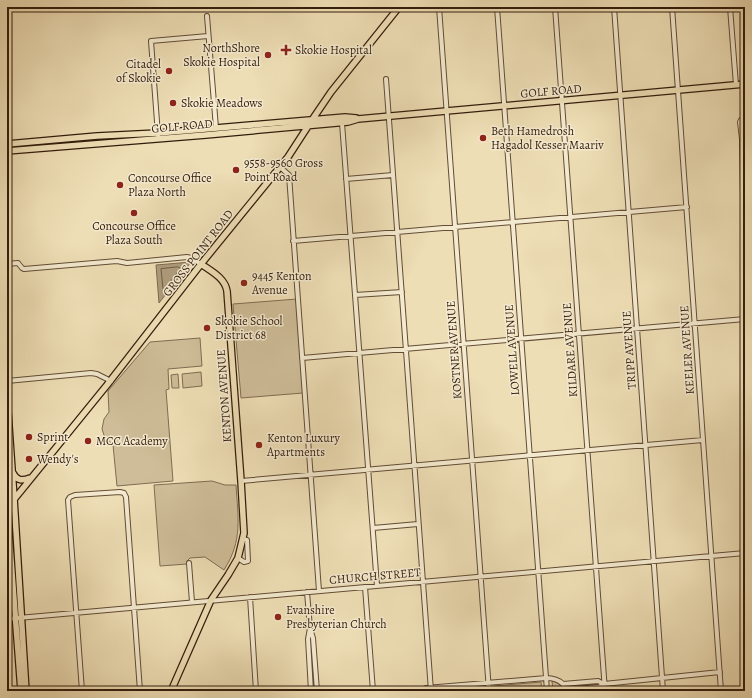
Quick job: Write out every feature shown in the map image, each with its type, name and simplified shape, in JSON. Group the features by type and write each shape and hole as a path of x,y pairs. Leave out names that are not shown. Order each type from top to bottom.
{"main road":[{"name":"GROSS POINT ROAD","path":"7,508 111,381 202,264 280,168 333,89 400,7"},
{"name":"GOLF ROAD","path":"7,151 158,136 342,123 358,119 389,116 745,84"},
{"name":"GOLF ROAD","path":"7,144 97,136 158,136 216,128 345,116 358,119"},
{"name":"KENTON AVENUE","path":"202,264 221,279 227,291 244,524 243,539 238,558"},
{"path":"7,397 13,472 21,691"},
{"path":"13,472 15,477 20,480 32,477"},
{"path":"7,508 8,530 26,691"},
{"path":"172,691 211,600 238,558"}],"street":[{"name":"KOSTNER AVENUE","path":"439,7 489,691"},
{"name":"LOWELL AVENUE","path":"497,7 547,691"},
{"name":"KILDARE AVENUE","path":"555,7 605,691"},
{"name":"TRIPP AVENUE","path":"614,7 663,691"},
{"name":"KEELER AVENUE","path":"672,7 721,691"},
{"path":"730,7 736,85"},
{"path":"206,16 216,128"},
{"path":"158,136 151,41 208,36"},
{"path":"386,79 431,690"},
{"path":"743,119 740,122 745,227"},
{"path":"342,123 377,586"},
{"path":"280,168 288,175 319,591"},
{"path":"346,179 393,175"},
{"path":"293,241 687,207"},
{"path":"7,264 18,263 22,268 24,268 117,261 127,263 187,257 202,264"},
{"path":"356,295 402,292"},
{"path":"302,358 745,319"},
{"path":"7,381 97,374 111,381"},
{"path":"241,480 703,440"},
{"path":"82,691 68,500 70,497 75,495 120,492 124,493 126,497 140,691"},
{"path":"373,528 418,524"},
{"name":"KENTON AVENUE","path":"238,558 244,562 248,561 247,540 243,539"},
{"name":"CHURCH STREET","path":"7,618 745,553"},
{"path":"190,563 192,602"},
{"path":"365,587 373,691"},
{"path":"307,592 310,628 308,639 311,691"},
{"path":"250,597 256,691"},
{"path":"310,628 314,638 318,691"},
{"path":"563,684 563,690 598,687 604,684 720,672"},
{"path":"420,691 426,688 431,690 546,678 556,679 563,684 598,681 604,684"}],"shaded area":[{"path":"297,299 303,393 241,398 233,304"},
{"path":"200,338 202,366 168,369 169,389 166,390 173,481 117,486 113,445 105,438 102,429 104,419 109,412 108,391 150,342"},
{"path":"201,372 202,386 183,388 182,374"},
{"path":"178,374 179,388 172,388 171,375"},
{"path":"212,481 225,485 236,485 238,518 237,539 230,559 224,570 205,557 190,558 187,561 187,564 160,566 154,485"},
{"path":"552,681 560,684 560,691 553,691"},
{"path":"541,682 542,691 495,691 494,686"},
{"path":"483,687 483,691 437,691"}],"water":[{"path":"191,262 159,303 156,265"}],"place":[{"name":"Skokie Hospital","path":"286,50"},
{"name":"NorthShore Skokie Hospital","path":"268,55"},
{"name":"Citadel of Skokie","path":"169,71"},
{"name":"Skokie Meadows","path":"173,103"},
{"name":"Beth Hamedrosh Hagadol Kesser Maariv","path":"483,138"},
{"name":"9558-9560 Gross Point Road","path":"236,170"},
{"name":"Concourse Office Plaza North","path":"120,185"},
{"name":"Concourse Office Plaza South","path":"134,213"},
{"name":"9445 Kenton Avenue","path":"244,283"},
{"name":"Skokie School District 68","path":"207,328"},
{"name":"Sprint","path":"29,437"},
{"name":"MCC Academy","path":"88,441"},
{"name":"Kenton Luxury Apartments","path":"259,445"},
{"name":"Wendy's","path":"29,459"},
{"name":"Evanshire Presbyterian Church","path":"278,617"}]}
